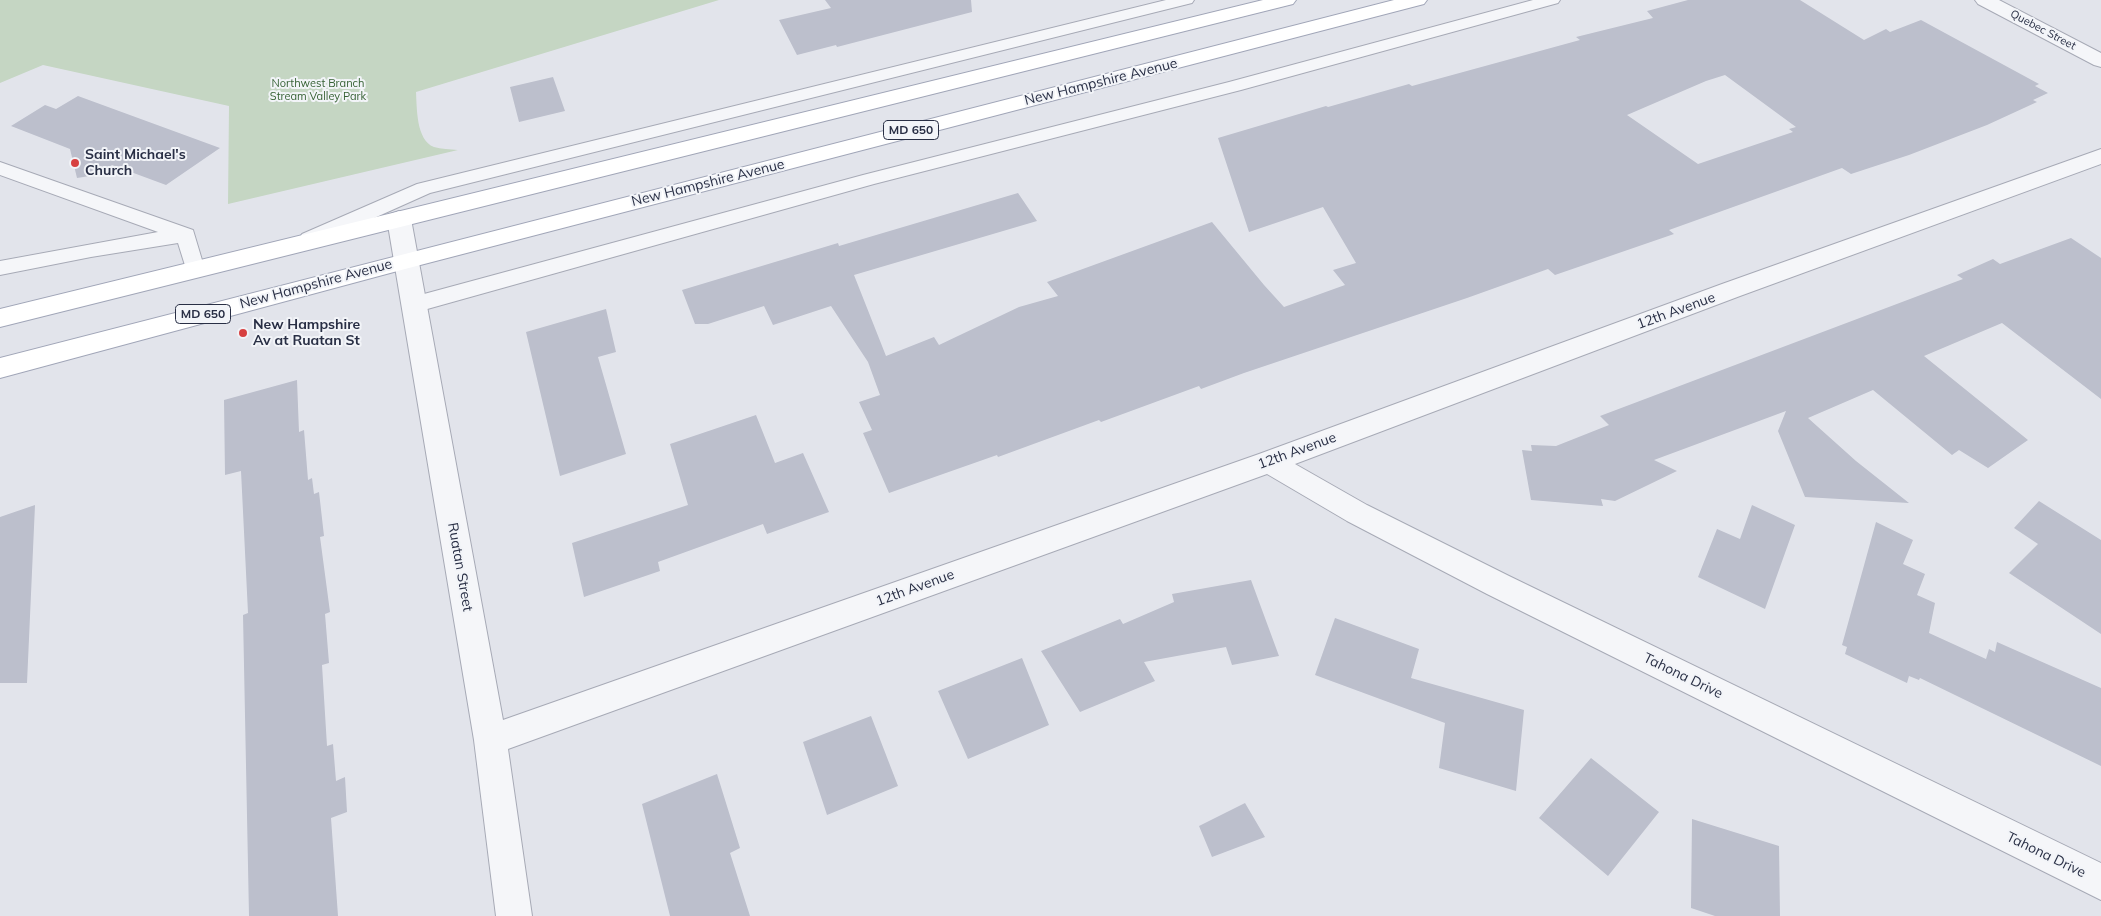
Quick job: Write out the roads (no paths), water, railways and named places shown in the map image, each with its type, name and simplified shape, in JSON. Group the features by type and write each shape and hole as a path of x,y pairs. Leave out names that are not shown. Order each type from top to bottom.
{"main road":[{"name":"MD 650","path":"0,318 1286,0"},
{"name":"New Hampshire Avenue","path":"0,368 405,261 1417,0"}],"street":[{"name":"Quebec Street","path":"1985,0 2101,61"},
{"name":"12th Avenue","path":"490,740 1269,462 2101,156"},
{"name":"Ruatan Street","path":"399,220 490,740 514,916"},
{"name":"Tahona Drive","path":"1269,462 1357,513 1498,585 2101,882"}],"lane":[{"path":"297,244 424,188 1186,0"},
{"path":"413,305 870,179 1244,84 1552,0"},
{"path":"0,168 186,235"},
{"path":"91,250 129,214"},
{"path":"0,268 91,250 186,235"},
{"path":"186,235 195,270"}],"place":[{"name":"Saint Michael's Church","path":"75,163"},
{"name":"New Hampshire Av at Ruatan St","path":"243,333"}],"park label":[{"name":"Northwest Branch Stream Valley Park","path":"318,90"}]}
